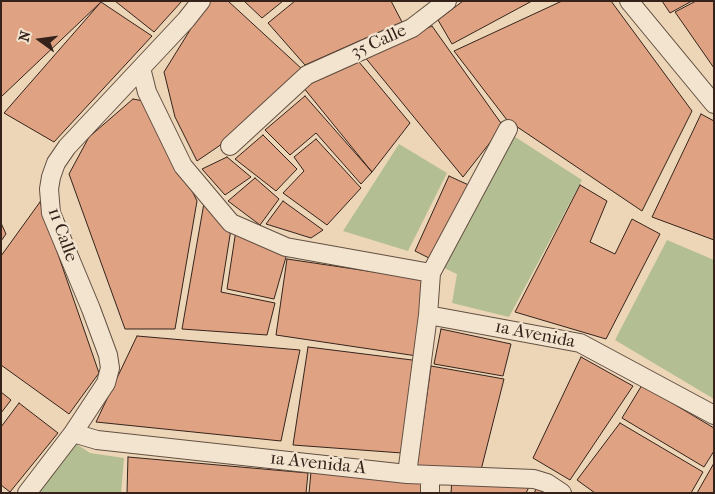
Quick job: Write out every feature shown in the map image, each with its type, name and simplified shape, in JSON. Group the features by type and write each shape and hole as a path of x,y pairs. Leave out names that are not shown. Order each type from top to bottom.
{"street":[{"name":"11 Calle","path":"27,493 73,433 106,383 110,368 108,355 91,309 51,213 49,189 56,163 67,147 201,1"},
{"name":"35 Calle","path":"230,146 307,75 412,28 447,1"},
{"path":"629,1 712,100"},
{"path":"141,68 147,92 183,166 231,223 286,247 431,274"},
{"path":"407,474 428,315 431,274 508,129"},
{"name":"1a Avenida","path":"428,315 580,343 714,416"},
{"name":"1a Avenida A","path":"73,433 97,440 407,474 430,484 534,479 548,483 562,493"}],"green space":[{"path":"509,133 582,180 509,317 452,303 457,274 440,266"},
{"path":"399,144 447,173 408,251 343,231"},
{"path":"667,240 714,260 714,399 615,340"},
{"path":"72,441 90,453 124,458 121,493 35,493"}],"building":[{"path":"1,1 100,1 101,2 1,97"},
{"path":"115,1 182,1 154,32"},
{"path":"208,1 228,1 302,69 219,146 197,161 175,117 164,72"},
{"path":"244,1 283,1 262,18"},
{"path":"295,1 391,1 402,22 305,65 268,23"},
{"path":"463,1 532,1 452,44 438,20"},
{"path":"562,1 611,1 692,111 642,211 507,120 454,51"},
{"path":"662,1 692,1 670,13"},
{"path":"696,1 714,1 714,68 675,12"},
{"path":"101,2 152,36 54,142 4,113"},
{"path":"432,26 503,126 463,177 364,56"},
{"path":"359,62 410,123 372,172 303,87"},
{"path":"305,96 372,172 361,184 316,133 290,155 265,130"},
{"path":"133,99 149,102 197,201 175,329 125,329 69,174 89,137"},
{"path":"701,114 714,121 714,240 652,217"},
{"path":"263,135 297,169 276,191 235,159"},
{"path":"316,139 361,188 327,225 283,193 304,171 294,157"},
{"path":"227,157 251,177 225,195 202,169"},
{"path":"449,176 473,187 437,262 415,251"},
{"path":"255,178 279,199 260,225 228,201"},
{"path":"580,185 607,201 590,242 615,254 632,219 660,234 606,339 515,312"},
{"path":"283,201 323,230 311,238 266,224"},
{"path":"40,202 99,373 69,414 1,365 1,256"},
{"path":"204,203 231,229 221,292 275,303 267,335 182,329"},
{"path":"1,223 6,234 1,241"},
{"path":"236,230 288,250 274,299 227,289"},
{"path":"287,259 428,280 417,356 276,335"},
{"path":"441,329 511,344 503,376 434,364"},
{"path":"137,336 300,350 281,441 96,422"},
{"path":"308,347 420,361 402,453 293,445"},
{"path":"581,357 633,386 570,480 533,458"},
{"path":"431,366 504,379 480,474 417,466"},
{"path":"642,385 714,428 714,451 704,467 622,418"},
{"path":"1,392 11,400 1,413"},
{"path":"19,403 58,433 10,492 1,485 1,427"},
{"path":"620,423 703,472 691,493 595,493 577,480"},
{"path":"128,457 308,473 306,493 127,493"},
{"path":"714,463 714,493 697,493"},
{"path":"311,472 427,483 427,493 309,493"},
{"path":"452,479 531,483 526,493 451,493"},
{"path":"539,484 551,493 534,493"}]}
